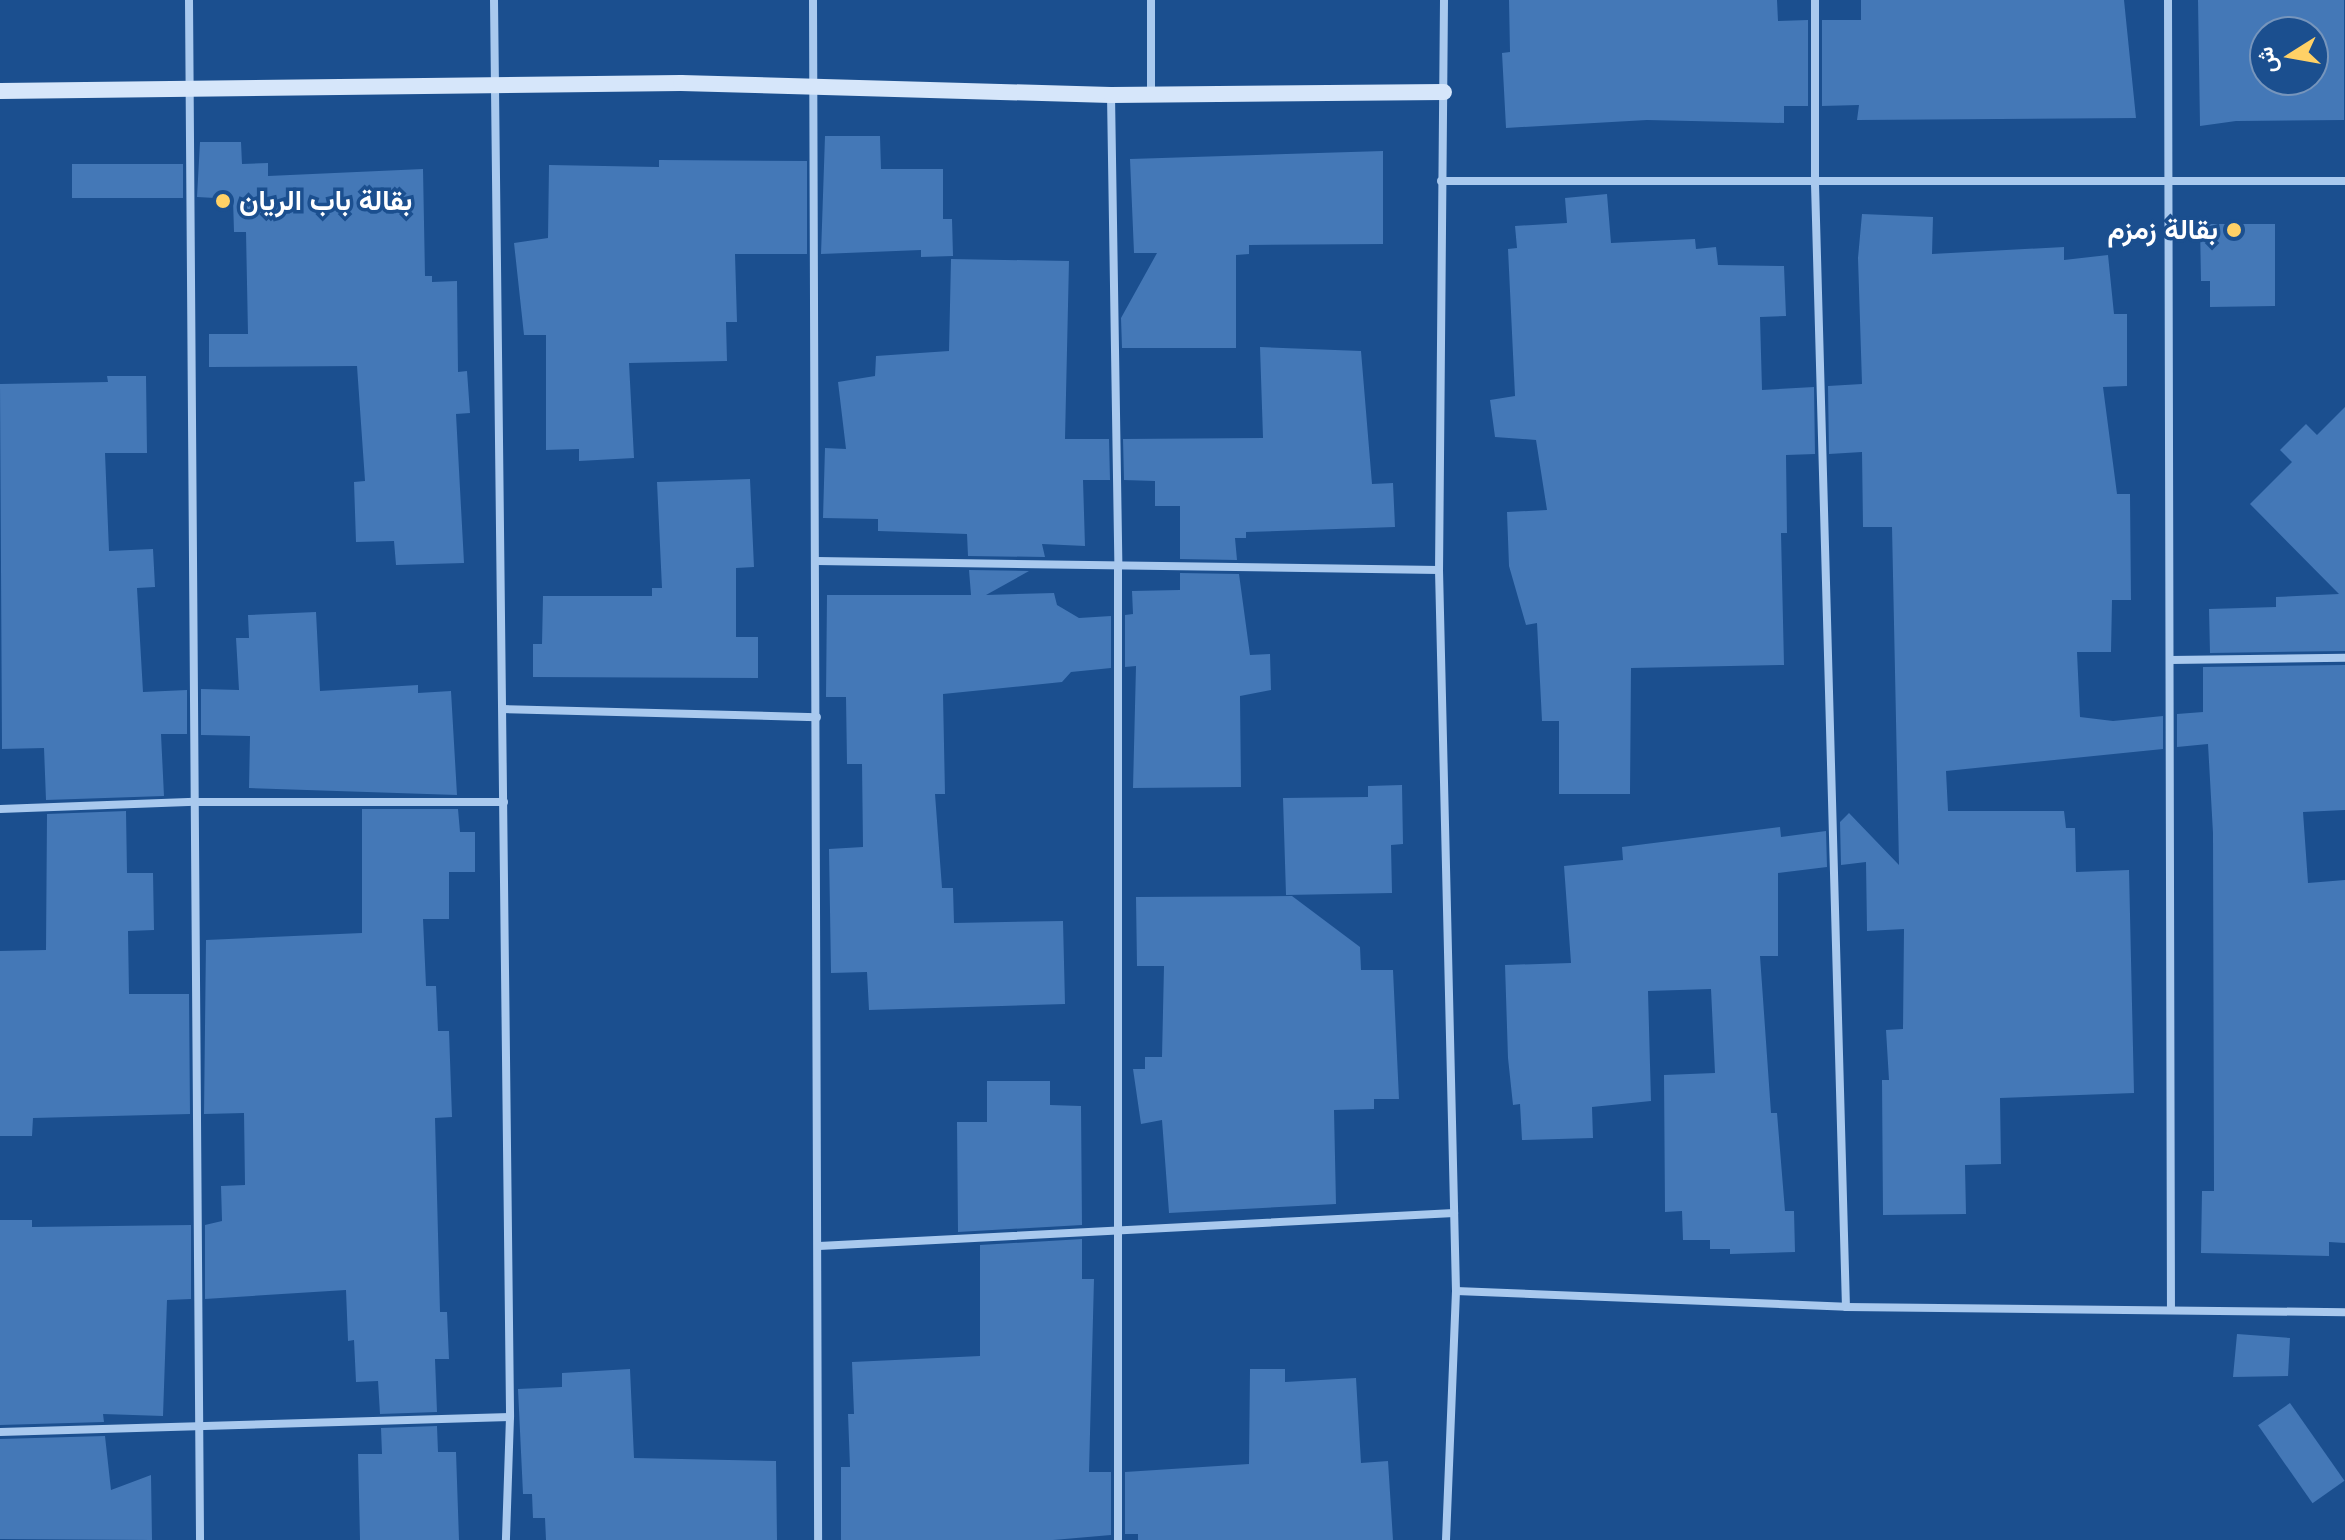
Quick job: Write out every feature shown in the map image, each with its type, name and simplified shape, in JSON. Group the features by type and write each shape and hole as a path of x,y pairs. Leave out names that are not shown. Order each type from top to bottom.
{"street":[{"path":"189,0 200,1540"},
{"path":"494,0 510,1417 506,1540"},
{"path":"813,0 818,1540"},
{"path":"1151,0 1151,93"},
{"path":"1444,0 1439,570 1456,1291 1446,1540"},
{"path":"1815,0 1815,184 1846,1307"},
{"path":"2168,0 2171,1309"},
{"path":"0,91 815,83 1111,95 1444,92"},
{"path":"1111,95 1118,565 1118,1540"},
{"path":"1441,181 1815,184 2345,181"},
{"path":"817,561 1439,570"},
{"path":"2170,660 2345,658"},
{"path":"503,709 817,717"},
{"path":"0,809 195,802 504,802"},
{"path":"819,1246 1117,1234 1454,1213"},
{"path":"1456,1291 1846,1307 2345,1312"},
{"path":"0,1432 197,1429 510,1417"}],"building":[{"path":"1509,0 1777,0 1778,21 1808,20 1808,106 1784,106 1784,123 1647,120 1506,128 1502,53 1510,52"},
{"path":"1861,0 2124,0 2136,118 1857,120 1859,105 1822,106 1822,20 1861,20"},
{"path":"2198,0 2344,0 2344,120 2236,121 2200,126"},
{"path":"825,136 880,136 881,169 943,169 943,219 952,219 953,256 921,257 921,250 821,254"},
{"path":"200,142 241,142 242,164 268,163 268,176 423,169 425,276 432,276 432,282 457,281 458,372 467,371 470,413 456,414 464,563 396,565 394,541 356,542 354,482 365,481 357,366 209,367 209,334 248,334 246,232 234,232 233,199 197,197"},
{"path":"1383,151 1383,244 1249,245 1249,254 1236,255 1236,348 1122,348 1121,318 1157,253 1134,253 1130,159"},
{"path":"659,160 807,161 807,254 735,254 737,322 726,322 727,361 629,363 634,458 579,461 579,449 546,450 546,335 524,335 514,243 548,238 549,165 659,167"},
{"path":"72,164 183,164 183,198 72,198"},
{"path":"1607,194 1611,243 1695,239 1696,249 1716,247 1718,265 1784,266 1786,316 1760,317 1762,390 1814,387 1815,454 1786,455 1787,533 1781,533 1784,665 1631,668 1630,794 1559,794 1559,721 1542,721 1537,623 1526,625 1509,566 1507,512 1547,510 1536,440 1495,437 1490,400 1515,396 1508,249 1517,248 1515,226 1567,223 1565,198"},
{"path":"1862,214 1933,217 1932,254 2064,247 2064,260 2108,255 2114,314 2127,314 2127,386 2103,387 2117,494 2130,494 2131,600 2112,600 2111,652 2077,652 2080,717 2113,721 2163,716 2163,749 1946,771 1948,811 2064,811 2066,828 2075,828 2076,872 2129,870 2134,1093 2000,1098 2001,1164 1965,1165 1966,1214 1883,1215 1882,1080 1889,1080 1886,1030 1903,1029 1904,929 1867,931 1866,862 1841,865 1840,822 1849,813 1899,865 1892,527 1863,527 1862,452 1829,454 1828,386 1862,384 1858,258"},
{"path":"2200,224 2275,224 2275,306 2210,307 2210,281 2201,281"},
{"path":"951,259 1069,261 1065,439 1109,439 1110,480 1083,480 1085,546 1042,544 1045,557 968,556 967,534 878,531 878,519 823,518 825,448 846,449 838,382 875,376 876,356 949,351"},
{"path":"1260,347 1361,351 1372,484 1393,483 1395,527 1246,532 1246,538 1235,538 1237,560 1180,559 1180,506 1155,506 1155,481 1124,480 1123,439 1263,438"},
{"path":"107,376 146,376 147,453 105,453 109,551 153,549 155,587 137,588 143,692 187,690 187,734 161,734 164,796 46,800 44,748 2,749 0,384 108,382"},
{"path":"2345,407 2345,651 2210,653 2209,609 2276,607 2276,597 2339,594 2250,504 2292,462 2280,450 2306,424 2317,435"},
{"path":"750,479 754,567 736,568 736,637 758,637 758,678 533,677 533,644 542,644 543,596 652,596 652,588 662,588 657,482"},
{"path":"969,570 1029,571 986,595 1054,593 1057,605 1079,618 1111,616 1111,668 1071,672 1062,682 943,694 945,794 935,794 942,888 953,888 954,923 1063,921 1065,1004 869,1010 867,972 831,973 829,849 863,847 862,764 847,764 846,697 826,697 827,595 971,595"},
{"path":"1180,573 1239,574 1250,655 1270,654 1271,690 1240,696 1241,787 1133,788 1136,666 1125,667 1125,615 1133,614 1132,591 1180,590"},
{"path":"316,612 320,691 418,685 418,693 451,691 457,795 249,788 250,736 201,735 201,689 239,690 236,638 249,638 248,615"},
{"path":"2345,665 2345,810 2303,812 2308,883 2345,880 2345,1243 2329,1242 2329,1256 2201,1253 2202,1191 2214,1191 2213,833 2208,744 2177,747 2177,714 2203,712 2203,667"},
{"path":"1402,785 1403,844 1391,845 1392,893 1286,895 1283,798 1368,797 1368,786"},
{"path":"362,809 458,809 460,832 475,832 475,872 449,872 449,919 423,919 426,986 436,986 438,1031 449,1031 452,1117 435,1118 440,1312 447,1312 449,1359 435,1359 437,1412 380,1414 378,1381 356,1382 354,1340 348,1341 346,1290 205,1299 205,1225 222,1221 221,1186 245,1185 244,1113 204,1114 206,940 362,933"},
{"path":"126,811 127,873 153,873 154,930 128,931 129,994 189,994 190,1114 33,1118 32,1136 0,1136 0,951 46,950 47,814"},
{"path":"1780,827 1781,837 1826,831 1827,867 1778,873 1778,956 1760,956 1771,1113 1777,1113 1785,1211 1794,1211 1795,1252 1730,1254 1730,1249 1710,1249 1710,1240 1683,1240 1682,1211 1665,1212 1664,1075 1715,1073 1711,989 1648,991 1651,1101 1592,1107 1593,1138 1522,1140 1520,1104 1513,1105 1508,1058 1505,965 1571,963 1564,866 1623,860 1622,847"},
{"path":"1292,896 1360,947 1361,970 1393,970 1399,1099 1374,1099 1374,1109 1334,1110 1336,1204 1169,1213 1162,1120 1141,1124 1133,1069 1145,1069 1145,1057 1162,1057 1164,966 1137,966 1136,897"},
{"path":"987,1081 1050,1081 1050,1105 1081,1106 1082,1225 958,1232 957,1122 987,1122"},
{"path":"0,1220 32,1220 32,1227 191,1225 191,1299 167,1300 163,1416 103,1414 104,1422 0,1425"},
{"path":"1082,1239 1082,1279 1094,1279 1089,1472 1111,1472 1111,1535 1053,1540 841,1540 841,1467 850,1467 848,1414 854,1414 852,1362 980,1356 980,1245"},
{"path":"2237,1334 2290,1338 2288,1376 2233,1377"},
{"path":"630,1369 634,1458 776,1461 777,1540 546,1540 545,1518 533,1518 532,1494 523,1494 518,1389 562,1387 562,1373"},
{"path":"1250,1369 1285,1369 1285,1382 1356,1378 1361,1463 1388,1461 1393,1540 1138,1540 1138,1534 1125,1534 1125,1472 1249,1464"},
{"path":"2290,1403 2344,1481 2313,1503 2258,1425"},
{"path":"437,1426 438,1452 456,1452 459,1540 360,1540 358,1454 382,1454 381,1428"},
{"path":"105,1436 111,1490 151,1475 152,1540 0,1539 0,1439"}],"place":[{"name":"بقالة باب الريان","path":"223,201"},
{"name":"بقالة زمزم","path":"2234,230"}]}
